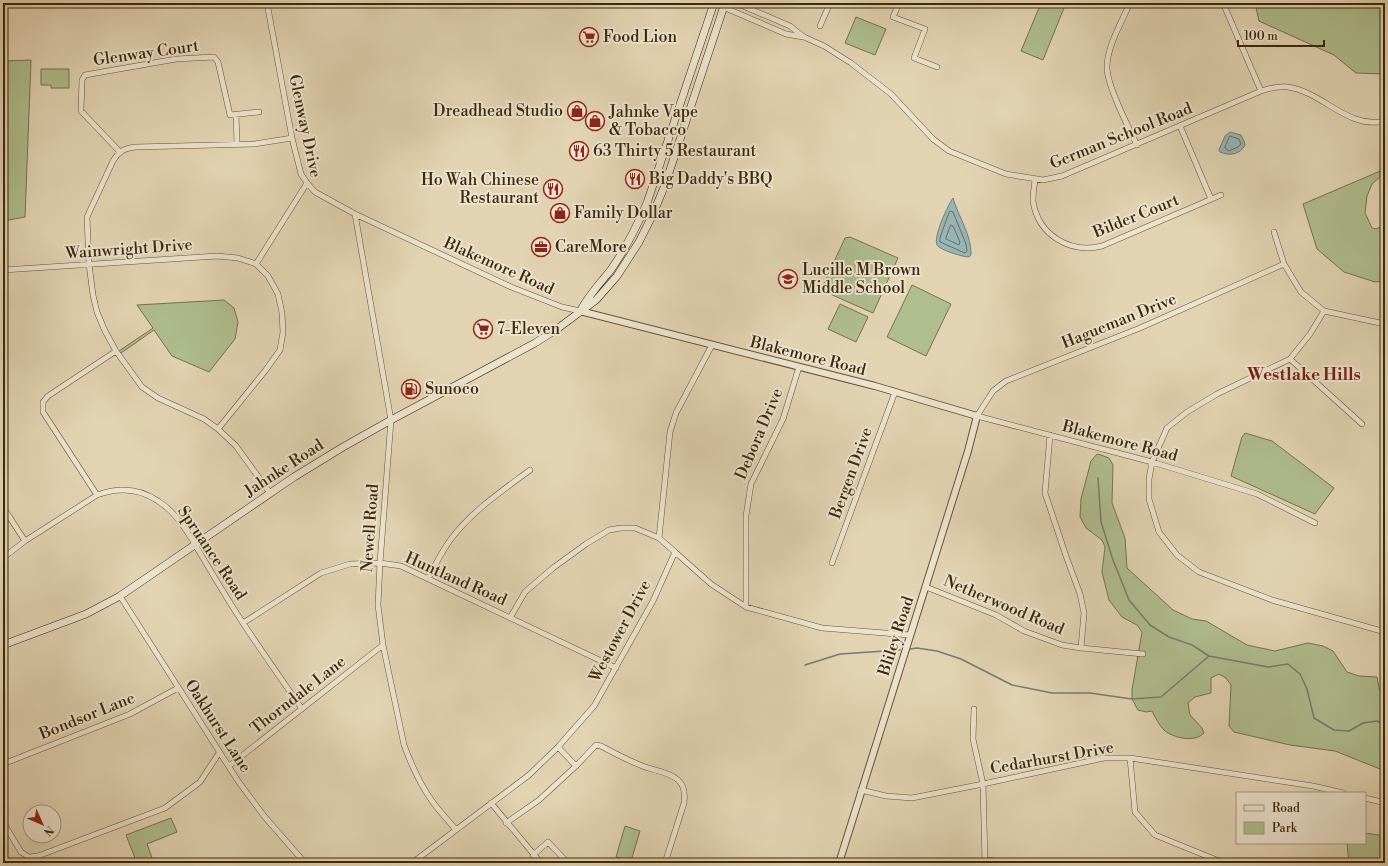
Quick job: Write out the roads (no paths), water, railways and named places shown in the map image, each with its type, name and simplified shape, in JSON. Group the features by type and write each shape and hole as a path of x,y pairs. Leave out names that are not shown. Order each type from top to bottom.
{"main road":[{"name":"Jahnke Road","path":"580,312 590,294 617,260 636,227 645,207 714,3"},
{"name":"Jahnke Road","path":"3,645 86,614 120,596 270,493 343,447 535,344 596,300 617,276 649,224 670,168 724,5"}],"street":[{"path":"210,3 259,3"},
{"name":"Glenway Drive","path":"256,264 307,183 301,174 292,138 267,3"},
{"name":"German School Road","path":"714,3 724,5 786,34 804,37"},
{"name":"German School Road","path":"736,3 790,26 804,37 837,54 866,73 891,94 928,134 943,147 957,155 998,171 1035,180 1050,180 1062,176 1271,88 1289,88 1302,91 1357,120 1369,122 1385,121"},
{"path":"820,26 830,3"},
{"path":"899,3 893,17 925,29 914,58 937,67"},
{"path":"1130,3 1112,45 1107,67 1108,77 1112,88 1136,145"},
{"path":"1223,3 1261,91"},
{"name":"Glenway Court","path":"120,152 81,111 82,80 85,75 176,59 214,57 218,62 230,115 236,114"},
{"path":"237,144 236,114 259,112"},
{"path":"1180,126 1211,199"},
{"path":"270,493 236,446 218,429 208,422 163,401 146,390 137,382 116,352 105,331 95,306 89,264 88,214 114,160 120,152 128,148 254,144 292,138"},
{"name":"Bilder Court","path":"1035,180 1033,196 1040,223 1057,240 1068,245 1081,248 1102,246 1221,196"},
{"name":"Blakemore Road","path":"307,183 315,192 355,214 511,287 562,307 895,392 977,416 1152,462 1257,494 1315,523"},
{"name":"Newell Road","path":"355,214 391,420 378,604 383,645 404,745 412,767 432,800 456,830"},
{"path":"1274,232 1284,264 1301,292 1324,311 1385,324"},
{"name":"Wainwright Drive","path":"3,270 217,256 238,258 256,264"},
{"path":"218,429 266,371 280,350 283,332 282,312 278,294 268,276 256,264"},
{"name":"Hagueman Drive","path":"977,416 993,391 1006,381 1140,328 1284,264"},
{"path":"1324,311 1310,334 1290,359 1216,394 1186,412 1167,428 1152,462 1149,479 1149,499 1159,532 1177,555 1199,572 1272,600 1385,632"},
{"path":"659,538 670,432 676,413 712,345"},
{"path":"97,495 43,412 43,402 48,396 116,352"},
{"path":"1290,359 1362,424"},
{"name":"Debora Drive","path":"746,607 746,516 751,484 783,419 799,367"},
{"name":"Bergen Drive","path":"832,563 895,392"},
{"name":"Bliley Road","path":"839,863 968,451 977,416"},
{"path":"1050,435 1045,493 1080,594 1084,613 1081,648"},
{"path":"428,579 444,549 462,526 483,506 530,470"},
{"name":"Spruance Road","path":"3,558 25,541 97,495 110,490 143,492 160,502 175,515 243,623 302,709"},
{"path":"3,508 25,541"},
{"path":"510,618 525,592 553,568 586,544 609,530 635,528 659,538 712,584 746,607 822,628 910,635"},
{"name":"Westower Drive","path":"412,863 529,775 558,747 594,706 653,601 674,552"},
{"name":"Huntland Road","path":"243,623 321,573 350,564 380,563 401,566 616,668"},
{"name":"Netherwood Road","path":"926,587 996,615 1024,632 1062,645 1144,654"},
{"name":"Oakhurst Lane","path":"120,596 238,781 254,804 305,863"},
{"name":"Thorndale Lane","path":"229,766 383,645"},
{"name":"Bondsor Lane","path":"3,764 130,714 178,688"},
{"path":"974,709 973,739 983,784 986,862 1012,863"},
{"path":"506,823 539,800 576,766 596,745 601,746 640,765 673,776 682,785 685,796 684,803 665,863"},
{"path":"558,747 576,766"},
{"path":"3,822 21,852 29,857 38,856 165,808 200,782 219,753"},
{"name":"Cedarhurst Drive","path":"861,790 886,796 912,798 1104,758 1130,758 1313,786 1339,792"},
{"path":"1130,758 1135,812 1155,835 1224,863"},
{"path":"1366,798 1385,803"},
{"path":"491,803 506,823 541,863"},
{"path":"533,855 548,842 568,863"}],"water":[{"path":"1230,132 1241,135 1245,145 1240,151 1234,154 1220,152 1219,150 1225,136"},
{"path":"953,198 967,233 971,248 971,255 969,257 952,253 937,245 936,241 939,228"}],"waterway":[{"path":"1098,478 1101,522 1113,560 1129,600 1150,625 1169,637 1192,645 1209,656 1268,667 1288,664 1300,674 1307,689 1314,718 1334,730 1349,731 1363,723 1377,721 1385,725"},
{"path":"910,649 917,648 937,651 961,659 1012,685 1052,693 1090,693 1132,699 1161,697 1209,656"},
{"path":"805,665 840,654 900,650"}],"place":[{"name":"Food Lion","path":"589,37"},
{"name":"Dreadhead Studio","path":"577,111"},
{"name":"Jahnke Vape & Tobacco","path":"595,121"},
{"name":"63 Thirty 5 Restaurant","path":"579,151"},
{"name":"Big Daddy's BBQ","path":"635,179"},
{"name":"Ho Wah Chinese Restaurant","path":"553,189"},
{"name":"Family Dollar","path":"560,213"},
{"name":"CareMore","path":"541,247"},
{"name":"Lucille M Brown Middle School","path":"788,279"},
{"name":"7-Eleven","path":"483,329"},
{"name":"Sunoco","path":"411,389"}],"district":[{"name":"Westlake Hills","path":"1304,375"}]}
